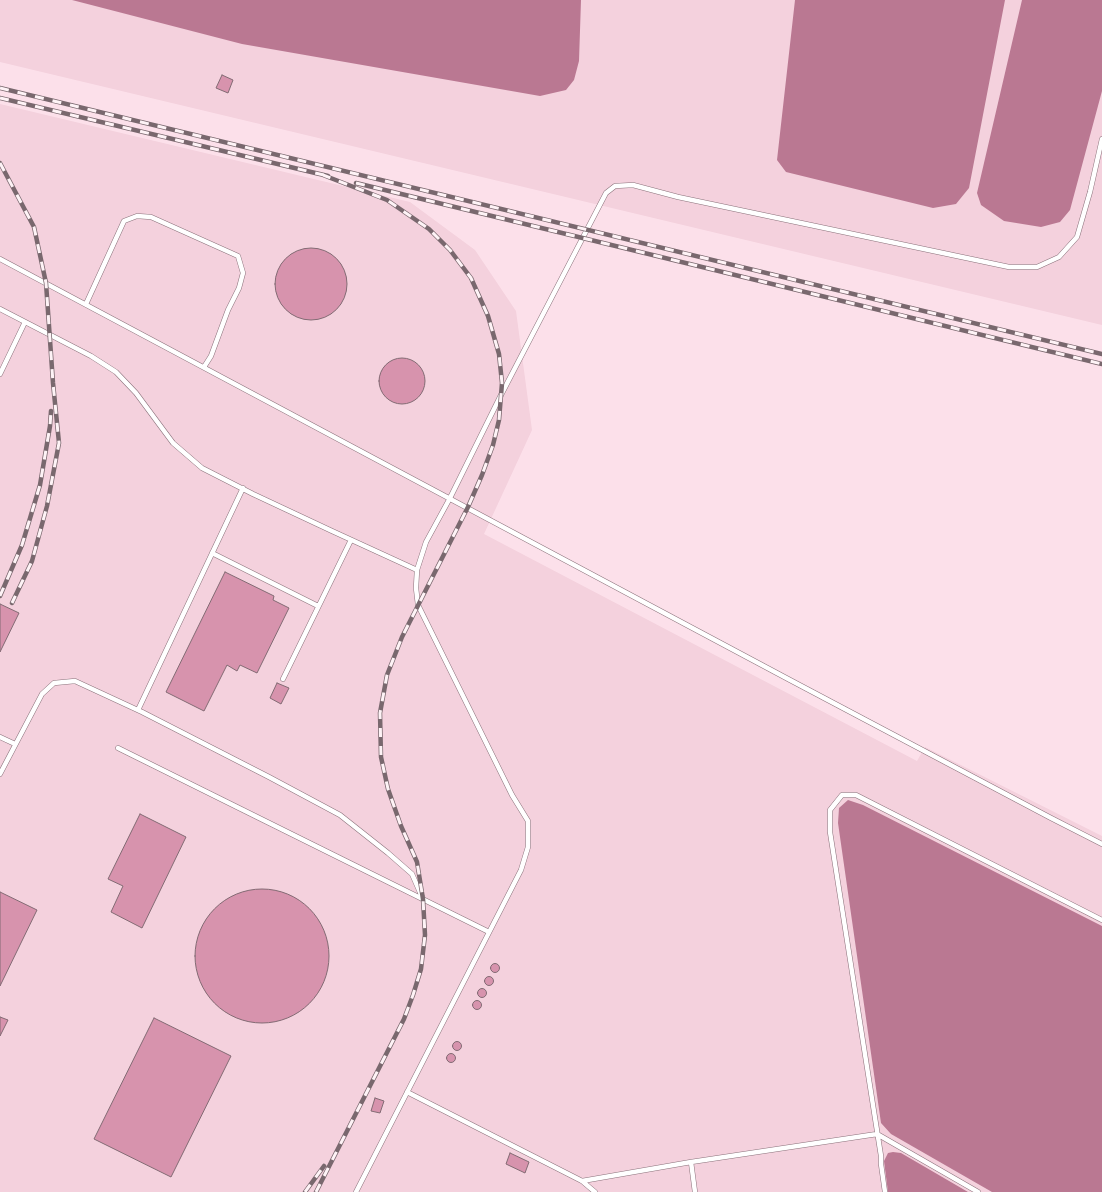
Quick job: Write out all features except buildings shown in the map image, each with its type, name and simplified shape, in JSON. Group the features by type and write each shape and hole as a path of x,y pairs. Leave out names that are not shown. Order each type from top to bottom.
{"lane":[{"path":"356,1192 521,870 528,847 528,821 512,795 418,604 416,570 426,542 450,498 504,388 606,193 615,186 633,185 686,198 1009,267 1037,267 1059,257 1077,237 1090,192 1102,139"},
{"path":"86,304 124,221 137,216 151,217 238,256 243,273 239,288 228,310 211,356 204,367"},
{"path":"0,259 790,680 1102,844"},
{"path":"0,309 91,356 116,372 136,392 173,443 202,468 416,570"},
{"path":"0,374 25,322"},
{"path":"138,710 243,488"},
{"path":"283,679 351,540"},
{"path":"212,553 318,606"},
{"path":"0,774 42,694 54,683 75,681 138,710 340,815 412,874 424,899"},
{"path":"0,737 15,744"},
{"path":"118,748 489,932"},
{"path":"885,1192 881,1156 830,832 830,810 842,795 856,795 1102,920"},
{"path":"407,1092 582,1181 595,1192"},
{"path":"582,1181 691,1162 877,1134 978,1192"},
{"path":"691,1162 695,1192"}],"shaded area":[{"path":"0,0 1102,0 1102,325 0,62"},
{"path":"72,0 581,0 579,61 574,80 566,90 540,96 242,44"},
{"path":"795,0 1005,0 969,188 956,204 933,208 786,172 777,160"},
{"path":"1022,0 1102,0 1102,91 1070,210 1060,222 1041,227 1004,221 981,205 977,193"},
{"path":"0,104 410,202 475,250 516,311 532,430 484,534 917,761 925,747 1102,836 1102,1192 0,1192"},
{"path":"848,800 863,805 1102,926 1102,1192 992,1192 891,1134 881,1123 838,823 839,808"},
{"path":"888,1153 901,1153 968,1192 888,1192 884,1161"}],"railway":[{"path":"0,88 1102,354"},
{"path":"0,98 328,176"},
{"path":"0,163 34,227 46,283 59,443 47,506 32,561 12,603"},
{"path":"316,1192 404,1019 421,969 425,935 423,899 417,862 401,826 388,789 381,757 380,713 387,675 402,637 468,507 482,475 493,445 499,420 502,383 499,354 488,316 471,278 450,250 429,229 387,200 323,175"},
{"path":"356,183 1102,364"},
{"path":"0,596 22,545 40,485 50,426 51,411"},
{"path":"305,1192 324,1166"}]}
